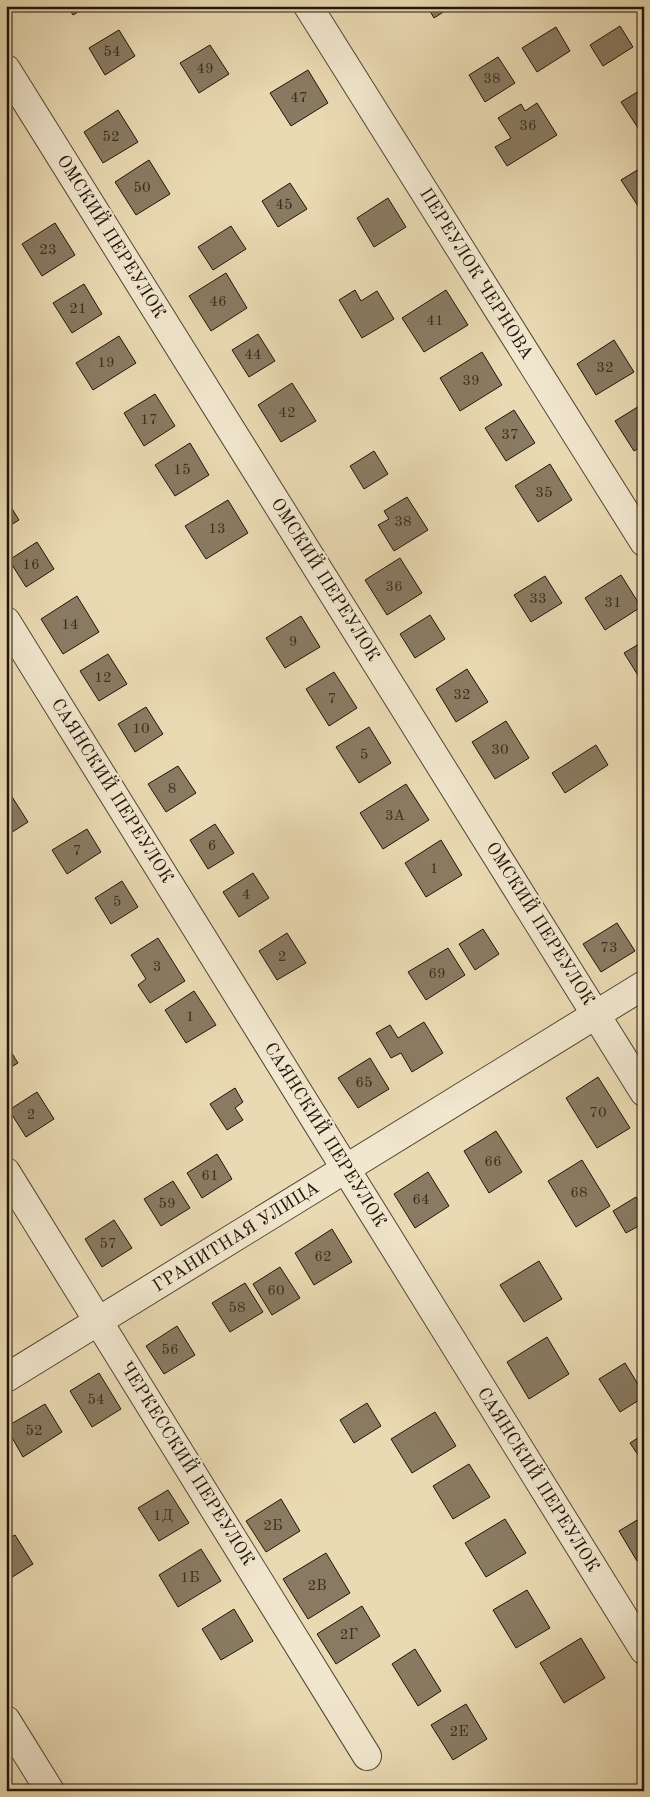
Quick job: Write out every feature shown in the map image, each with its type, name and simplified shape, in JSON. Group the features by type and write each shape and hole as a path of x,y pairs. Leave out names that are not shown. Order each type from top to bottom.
{"street":[{"name":"ПЕРЕУЛОК ЧЕРНОВА","path":"308,6 644,542"},
{"name":"ОМСКИЙ ПЕРЕУЛОК","path":"6,69 644,1092"},
{"name":"САЯНСКИЙ ПЕРЕУЛОК","path":"6,621 644,1650"},
{"name":"ГРАНИТНАЯ УЛИЦА","path":"6,1378 644,985"},
{"name":"ЧЕРКЕССКИЙ ПЕРЕУЛОК","path":"6,1172 367,1756"},
{"path":"6,1720 50,1791"}],"building":[{"path":"67,6 88,6 73,15"},
{"path":"427,6 453,6 434,18"},
{"path":"620,26 633,47 603,66 590,45"},
{"path":"556,27 570,51 537,72 522,48"},
{"path":"119,30 135,56 105,75 89,48"},
{"path":"210,45 229,74 199,93 180,63"},
{"path":"498,57 515,83 485,102 469,75"},
{"path":"308,70 328,103 291,126 270,93"},
{"path":"644,88 644,133 642,134 621,102"},
{"path":"537,103 557,135 507,166 495,147 511,138 498,118 521,104 525,111"},
{"path":"118,110 138,142 103,163 84,132"},
{"path":"149,160 170,194 136,215 115,182"},
{"path":"644,166 644,203 638,206 621,180"},
{"path":"290,183 307,209 278,227 262,201"},
{"path":"388,198 406,227 374,247 357,218"},
{"path":"55,223 75,255 42,276 22,244"},
{"path":"231,226 246,249 213,270 198,247"},
{"path":"226,273 247,308 211,331 189,296"},
{"path":"84,284 102,314 72,333 53,303"},
{"path":"355,290 361,301 377,291 394,319 362,338 339,300"},
{"path":"446,290 468,325 424,352 402,318"},
{"path":"258,334 275,361 249,377 232,350"},
{"path":"119,336 136,363 93,390 76,363"},
{"path":"614,340 634,372 596,395 577,364"},
{"path":"482,352 502,385 460,411 440,378"},
{"path":"292,383 316,421 281,442 258,405"},
{"path":"155,394 175,426 144,446 124,413"},
{"path":"644,403 644,445 634,451 615,421"},
{"path":"514,410 535,443 506,461 485,428"},
{"path":"190,443 209,475 175,496 155,465"},
{"path":"374,451 388,474 364,489 350,466"},
{"path":"550,464 572,500 538,522 515,486"},
{"path":"407,497 428,530 394,551 378,525 389,519 384,511"},
{"path":"6,499 19,520 6,528"},
{"path":"228,500 248,533 206,559 185,526"},
{"path":"37,542 54,569 26,587 9,560"},
{"path":"400,558 422,593 387,615 365,580"},
{"path":"621,575 641,607 605,630 585,598"},
{"path":"545,576 562,603 531,622 514,595"},
{"path":"77,596 99,632 63,654 41,619"},
{"path":"430,615 445,639 415,658 400,634"},
{"path":"301,616 320,647 285,668 266,638"},
{"path":"644,641 644,685 624,653"},
{"path":"108,654 127,684 99,701 80,671"},
{"path":"467,669 488,702 456,722 436,689"},
{"path":"334,672 357,708 329,726 306,689"},
{"path":"146,707 163,734 135,752 118,724"},
{"path":"506,721 529,758 495,779 472,742"},
{"path":"369,727 391,763 359,783 336,747"},
{"path":"596,745 608,765 565,793 552,773"},
{"path":"178,766 196,793 166,812 148,784"},
{"path":"406,784 429,820 383,849 360,813"},
{"path":"9,792 28,822 6,836 6,794"},
{"path":"215,824 234,853 208,869 190,840"},
{"path":"87,829 101,852 67,874 52,850"},
{"path":"441,840 462,875 426,897 405,863"},
{"path":"253,873 269,898 239,917 223,892"},
{"path":"122,881 138,907 111,924 95,898"},
{"path":"617,923 635,951 601,972 583,944"},
{"path":"483,929 499,954 475,970 459,944"},
{"path":"287,933 306,963 277,980 259,951"},
{"path":"158,938 185,981 150,1003 138,985 146,979 131,955"},
{"path":"448,948 465,975 426,1000 408,972"},
{"path":"194,991 216,1025 186,1043 165,1010"},
{"path":"424,1022 443,1053 412,1072 401,1053 391,1058 376,1033 390,1025 398,1038"},
{"path":"6,1044 18,1063 6,1070"},
{"path":"370,1058 389,1089 358,1108 338,1078"},
{"path":"598,1077 630,1128 597,1148 566,1098"},
{"path":"235,1088 243,1102 235,1108 243,1120 227,1130 210,1104"},
{"path":"37,1092 54,1119 26,1137 9,1110"},
{"path":"496,1131 522,1172 489,1193 464,1151"},
{"path":"217,1154 232,1179 202,1198 187,1173"},
{"path":"582,1160 610,1206 576,1227 548,1181"},
{"path":"428,1172 449,1206 415,1228 394,1194"},
{"path":"173,1181 190,1208 161,1226 144,1199"},
{"path":"636,1197 644,1209 644,1223 626,1233 613,1211"},
{"path":"114,1220 132,1248 102,1267 85,1239"},
{"path":"332,1229 352,1262 314,1285 295,1253"},
{"path":"539,1261 562,1299 524,1322 500,1285"},
{"path":"280,1267 300,1298 272,1315 253,1284"},
{"path":"245,1283 263,1312 230,1332 212,1303"},
{"path":"177,1326 195,1355 164,1374 146,1346"},
{"path":"547,1337 569,1374 529,1399 507,1362"},
{"path":"625,1363 644,1397 620,1412 599,1379"},
{"path":"99,1373 121,1409 92,1427 70,1391"},
{"path":"367,1403 381,1426 354,1443 340,1420"},
{"path":"45,1404 62,1432 23,1457 6,1427"},
{"path":"435,1412 456,1446 412,1473 391,1439"},
{"path":"644,1434 644,1464 630,1443"},
{"path":"469,1464 490,1497 453,1519 433,1486"},
{"path":"168,1490 189,1523 159,1541 138,1508"},
{"path":"281,1499 300,1531 266,1552 246,1521"},
{"path":"644,1516 644,1556 637,1561 619,1531"},
{"path":"505,1519 526,1553 486,1577 465,1543"},
{"path":"15,1535 33,1564 6,1581 6,1540"},
{"path":"201,1549 221,1581 178,1607 159,1575"},
{"path":"326,1553 350,1593 308,1619 283,1579"},
{"path":"527,1590 550,1628 516,1648 493,1610"},
{"path":"362,1606 380,1636 336,1664 317,1634"},
{"path":"234,1609 253,1641 221,1660 202,1629"},
{"path":"581,1638 605,1678 564,1703 540,1663"},
{"path":"415,1649 441,1691 418,1706 392,1664"},
{"path":"466,1704 487,1739 453,1760 431,1725"}]}
